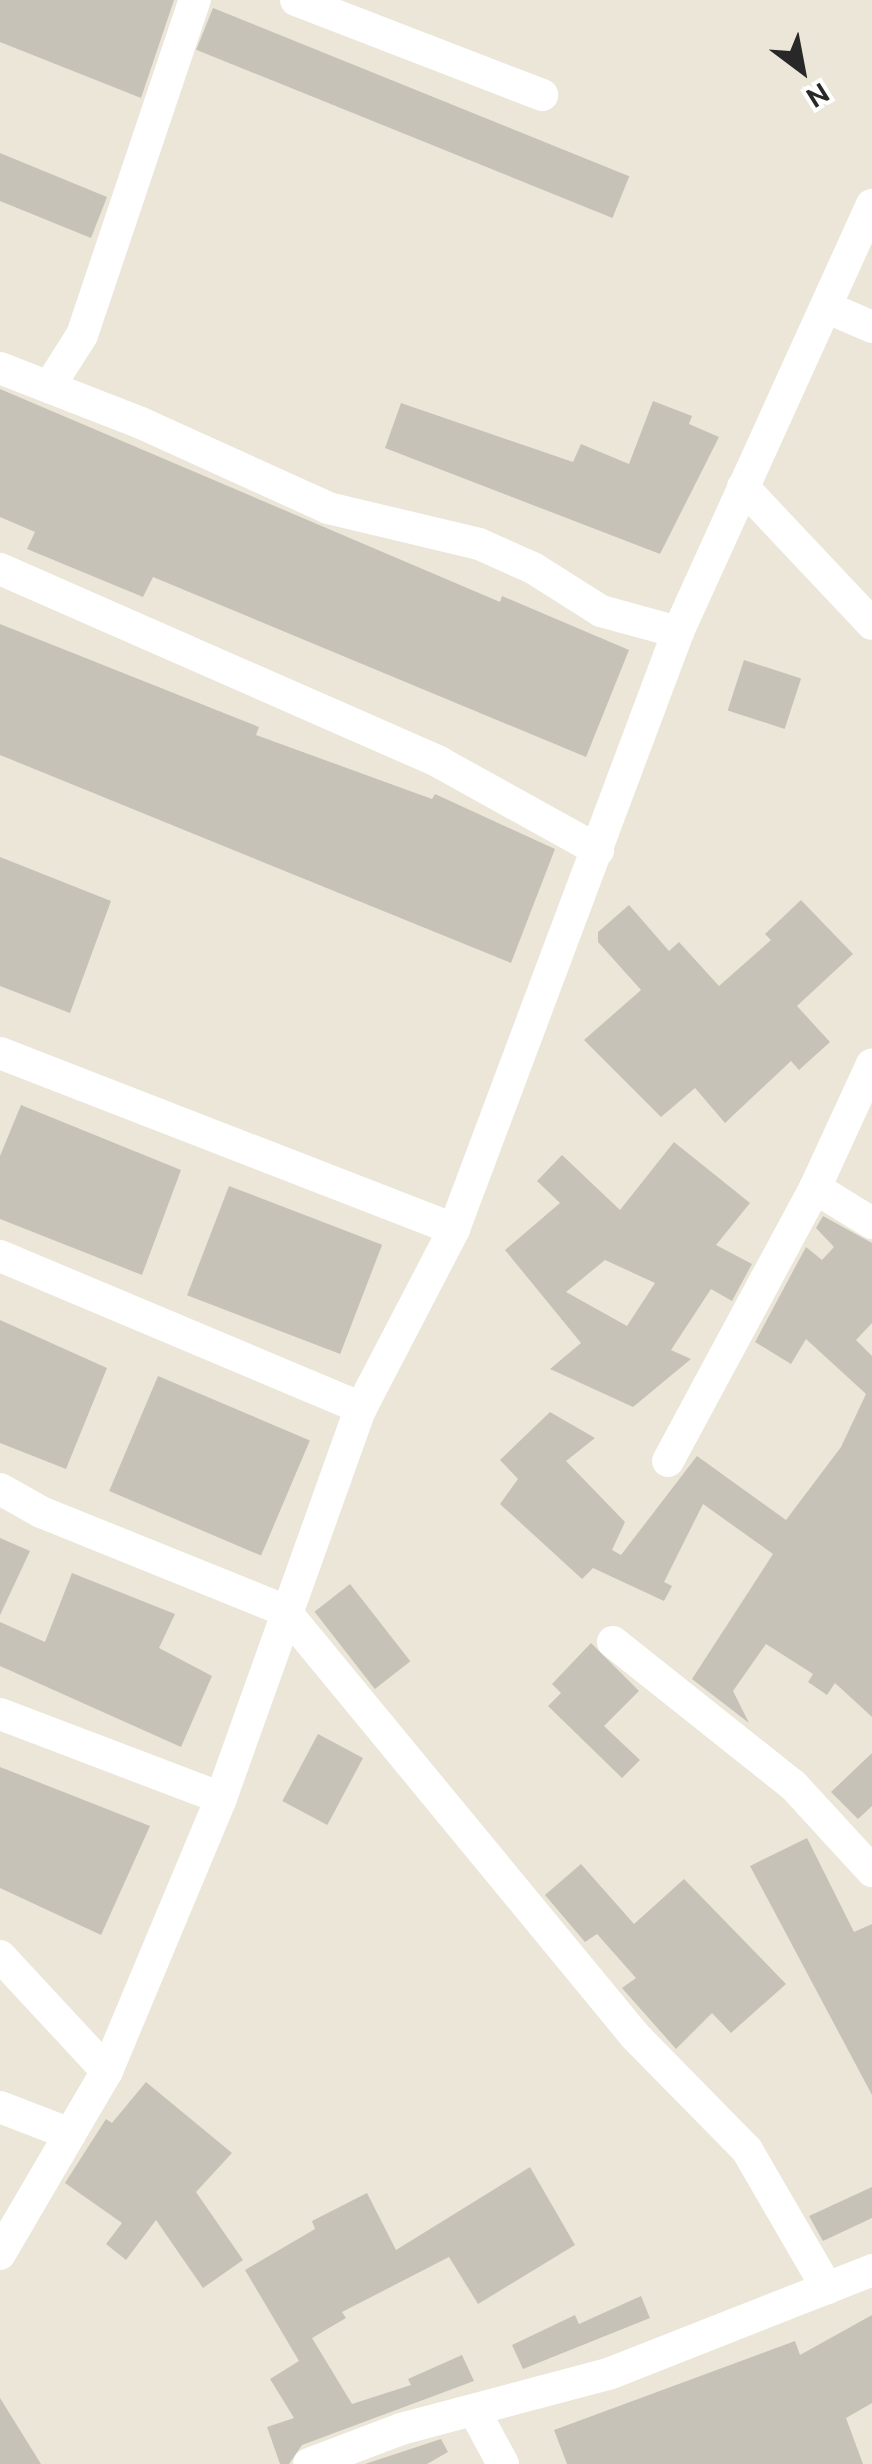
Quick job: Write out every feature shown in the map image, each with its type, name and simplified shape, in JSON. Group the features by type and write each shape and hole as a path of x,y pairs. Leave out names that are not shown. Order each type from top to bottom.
{"street":[{"path":"49,387 82,334 194,0"},
{"path":"296,0 542,95"},
{"path":"0,2254 107,2071 221,1798 284,1610 361,1408 454,1229 678,632 872,205"},
{"path":"826,307 872,327"},
{"path":"0,368 328,508 479,544 532,568 601,611 678,632"},
{"path":"743,487 872,624"},
{"path":"0,569 439,762 598,850"},
{"path":"0,1053 454,1229"},
{"path":"668,1461 815,1188 872,1064"},
{"path":"815,1188 872,1223"},
{"path":"0,1256 361,1408"},
{"path":"0,1489 41,1512 284,1610 635,2036 747,2150 826,2288"},
{"path":"614,1642 794,1785 872,1871"},
{"path":"0,1714 221,1798"},
{"path":"0,1956 107,2071"},
{"path":"0,2108 70,2134"},
{"path":"309,2464 401,2429 611,2373 872,2270"},
{"path":"474,2412 503,2464"}],"building":[{"path":"0,0 174,0 141,98 0,42"},
{"path":"213,8 629,176 612,218 196,50"},
{"path":"0,153 107,197 91,238 0,201"},
{"path":"0,389 500,602 502,596 629,650 586,757 153,577 143,597 27,549 35,532 0,517"},
{"path":"653,401 692,416 689,424 719,437 660,554 385,448 401,403 573,462 581,444 629,464"},
{"path":"0,624 259,727 256,735 432,799 435,794 555,849 511,963 0,755"},
{"path":"744,660 801,679 785,729 728,710"},
{"path":"0,857 111,901 70,1013 0,986"},
{"path":"801,900 853,954 797,1006 830,1042 799,1070 791,1061 725,1123 695,1088 661,1117 584,1040 641,990 598,942 598,932 629,905 669,951 679,942 719,986 771,940 765,934"},
{"path":"21,1105 181,1170 142,1275 0,1219 0,1156"},
{"path":"674,1142 750,1203 716,1245 752,1264 732,1301 711,1289 671,1350 691,1359 633,1407 550,1369 581,1343 505,1250 560,1203 537,1181 562,1155 620,1210","holes":["605,1260 655,1283 627,1326 566,1292"]},
{"path":"229,1186 382,1245 340,1354 187,1295"},
{"path":"823,1216 872,1243 872,1323 856,1340 872,1356 872,1717 835,1683 827,1695 808,1682 813,1674 766,1644 733,1691 749,1723 692,1679 773,1554 703,1504 664,1582 672,1586 664,1601 593,1568 582,1579 500,1504 518,1479 500,1460 550,1412 595,1438 566,1461 625,1522 612,1550 621,1555 697,1456 786,1520 841,1447 866,1394 806,1339 791,1364 755,1342 806,1247 822,1260 834,1247 816,1228"},
{"path":"0,1320 107,1368 66,1469 0,1443"},
{"path":"158,1376 310,1440 261,1556 109,1491"},
{"path":"0,1538 30,1551 0,1615"},
{"path":"72,1573 175,1614 159,1648 212,1676 181,1747 0,1666 0,1622 45,1642"},
{"path":"350,1584 410,1661 375,1689 315,1612"},
{"path":"591,1643 639,1691 604,1726 640,1760 622,1778 548,1706 561,1693 552,1684"},
{"path":"318,1734 363,1758 327,1825 282,1801"},
{"path":"872,1753 872,1806 858,1819 831,1792"},
{"path":"0,1767 150,1826 101,1935 0,1888"},
{"path":"807,1838 854,1932 872,1924 872,2095 750,1866"},
{"path":"581,1864 634,1924 684,1879 786,1984 731,2033 712,2013 676,2049 622,1988 636,1978 597,1934 585,1942 545,1895"},
{"path":"146,2082 232,2153 196,2192 243,2260 203,2288 156,2220 126,2260 106,2244 122,2223 65,2183 106,2119 112,2123"},
{"path":"530,2167 575,2245 478,2304 449,2257 342,2312 346,2318 312,2338 352,2404 411,2385 408,2379 462,2355 474,2381 302,2445 289,2464 280,2464 267,2427 294,2418 270,2379 299,2361 245,2270 315,2229 312,2221 367,2193 396,2250"},
{"path":"872,2187 872,2218 823,2241 809,2216"},
{"path":"641,2296 650,2318 523,2369 512,2345 575,2315 579,2324"},
{"path":"872,2315 872,2403 846,2418 863,2464 567,2464 554,2430 795,2341 800,2355"},
{"path":"0,2398 41,2464 0,2464"},
{"path":"441,2439 448,2452 427,2464 365,2464"}]}
